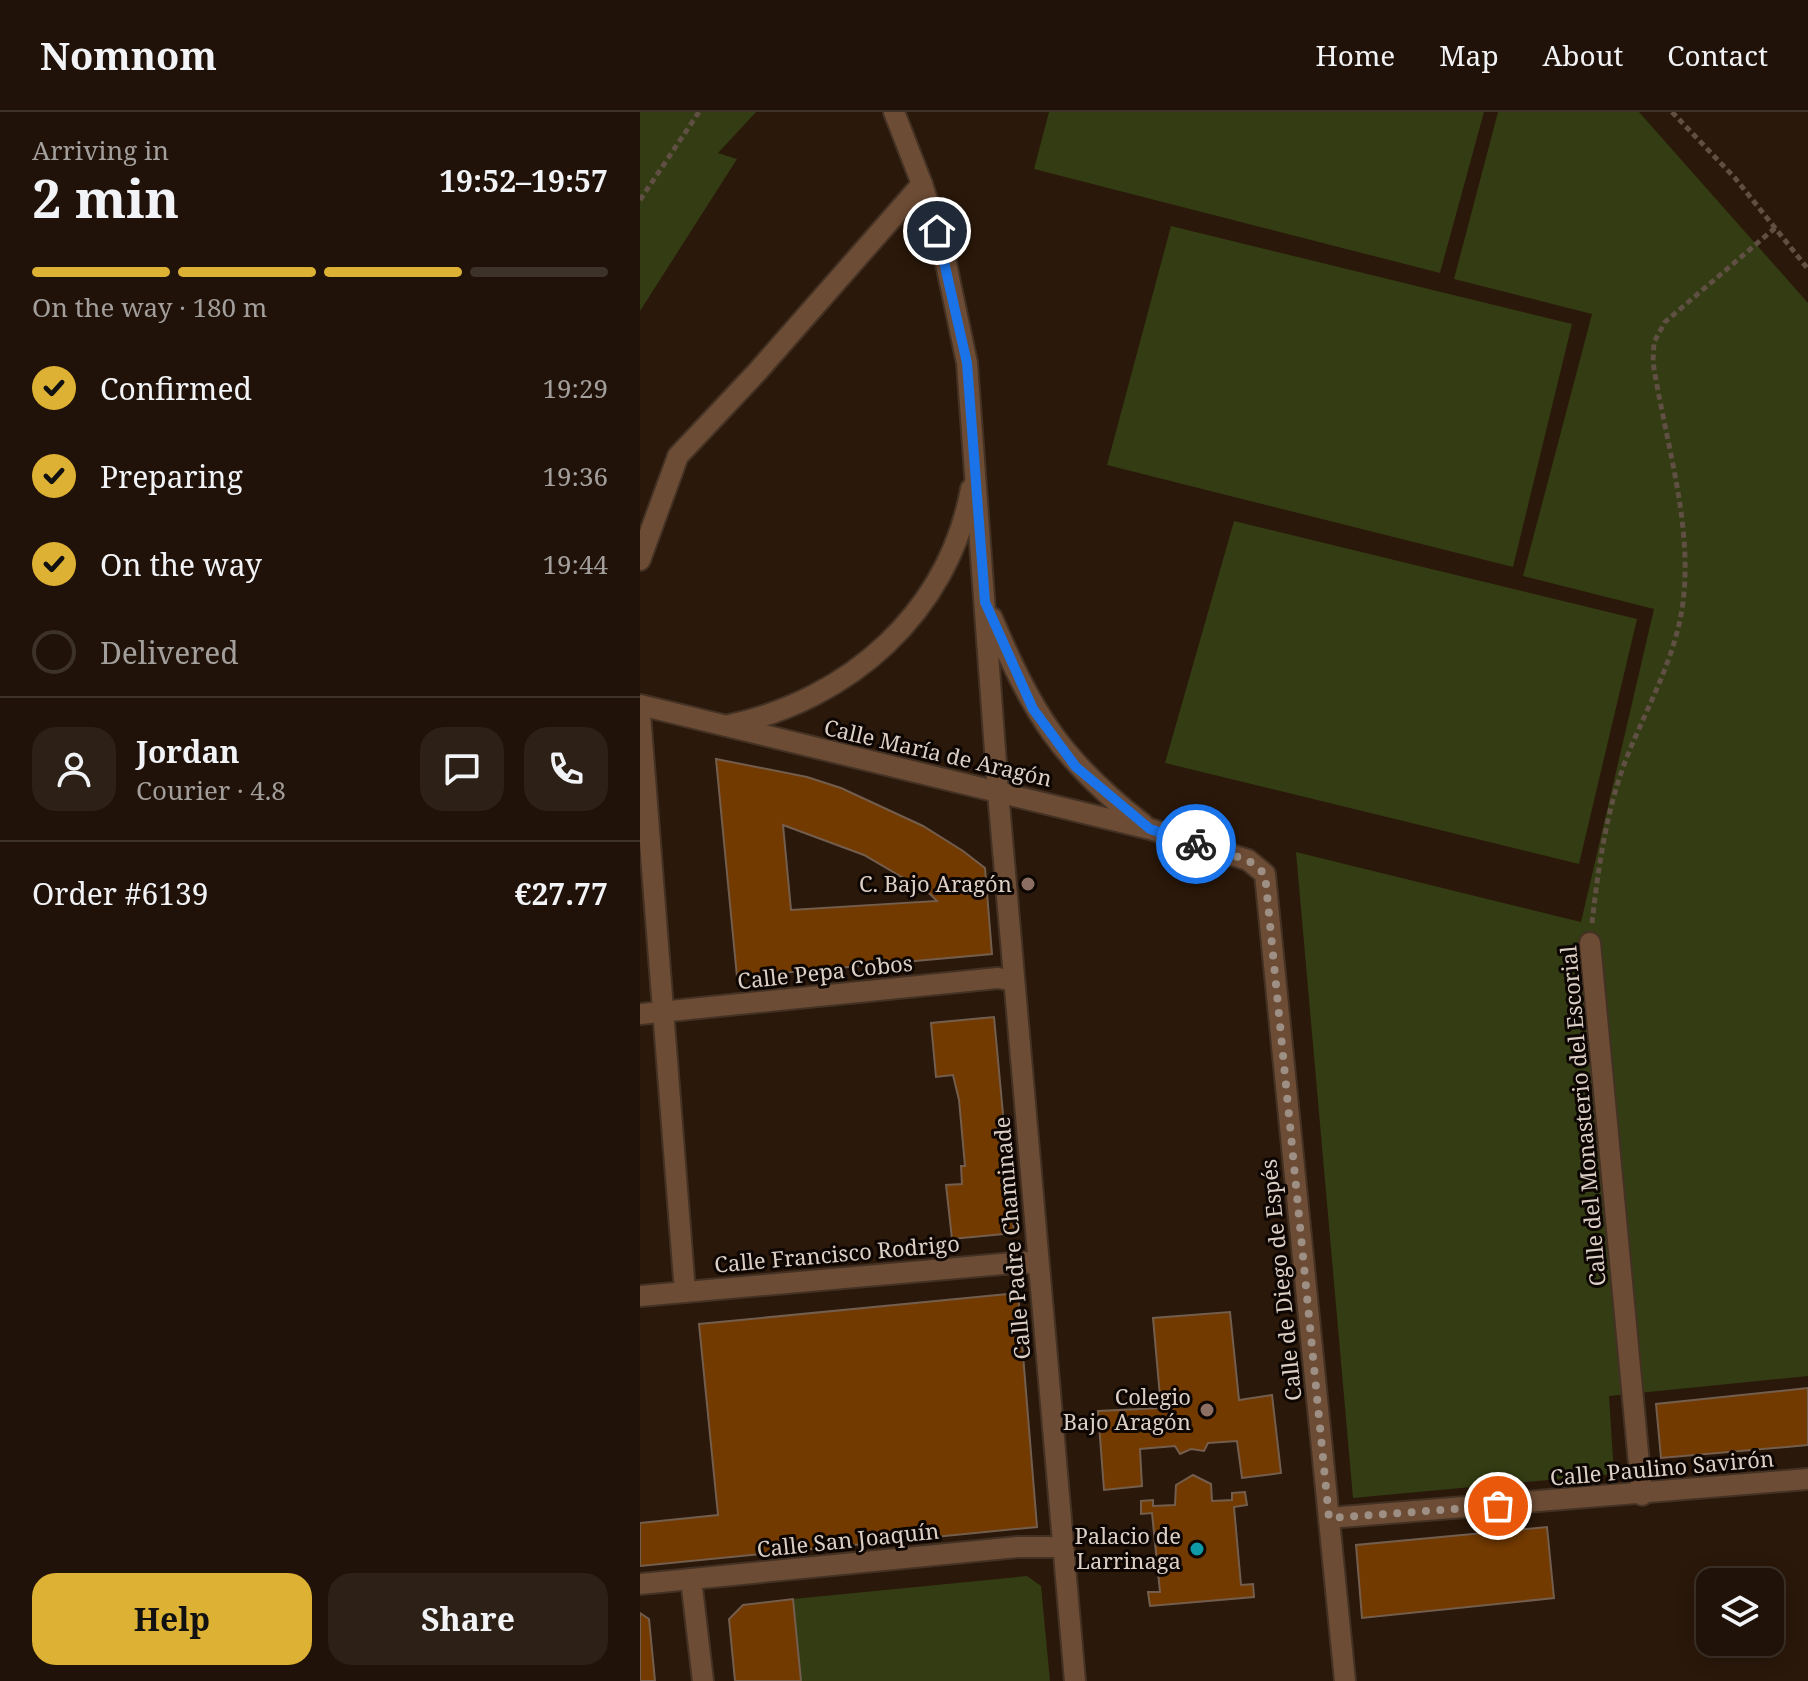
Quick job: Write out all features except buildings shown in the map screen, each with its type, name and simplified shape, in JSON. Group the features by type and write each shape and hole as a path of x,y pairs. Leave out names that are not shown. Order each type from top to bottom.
{"street":[{"path":"724,726 764,718 803,704 870,661 899,633 945,567 967,505 975,453 967,363 957,310 922,184 894,112"},
{"path":"640,560 678,456 758,371 922,184"},
{"name":"Calle Padre Chaminade","path":"975,453 998,792 1075,1681"},
{"path":"985,602 1033,709 1086,776 1150,829"},
{"name":"Calle María de Aragón","path":"640,705 1150,829 1248,860 1265,874"},
{"path":"640,714 685,1292"},
{"name":"Calle de Diego de Espés","path":"1265,874 1345,1681"},
{"name":"Calle del Monasterio del Escorial","path":"1590,943 1642,1495"},
{"name":"Calle Pepa Cobos","path":"640,1014 998,978 1014,981"},
{"name":"Calle Francisco Rodrigo","path":"640,1296 1025,1262 1038,1265"},
{"name":"Calle Paulino Savirón","path":"1329,1518 1642,1495 1808,1479"},
{"name":"Calle San Joaquín","path":"640,1584 1018,1547 1062,1547"},
{"path":"691,1579 703,1681"}],"path":[{"path":"640,200 699,112"},
{"path":"1672,112 1735,178 1808,269"},
{"name":"Calle del Monasterio del Escorial","path":"1590,943 1595,899 1618,782 1649,710 1683,605 1686,569 1682,529 1653,362 1654,342 1665,322 1775,228"}],"green space":[{"path":"640,112 756,112 718,153 737,159 640,311"},
{"path":"1049,112 1484,112 1440,273 1034,169"},
{"path":"1498,112 1639,112 1808,303 1808,1376 1609,1396 1614,1474 1353,1498 1296,852 1581,922 1654,609 1523,576 1592,314 1454,279"},
{"path":"1171,226 1572,324 1513,567 1107,465"},
{"path":"1234,521 1637,619 1579,864 1165,763"},
{"path":"1027,1576 1041,1586 1050,1681 801,1681 793,1599"}],"way so far":[{"path":"1196,844 1248,860 1265,874 1329,1518 1498,1506"}],"place":[{"name":"C. Bajo Aragón","path":"1028,884"},
{"name":"Colegio Bajo Aragón","path":"1207,1410"},
{"name":"Palacio de Larrinaga","path":"1197,1549"}],"route":[{"path":"937,231 967,363 985,602 1009,659 1033,709 1076,767 1150,829 1196,844"}]}
